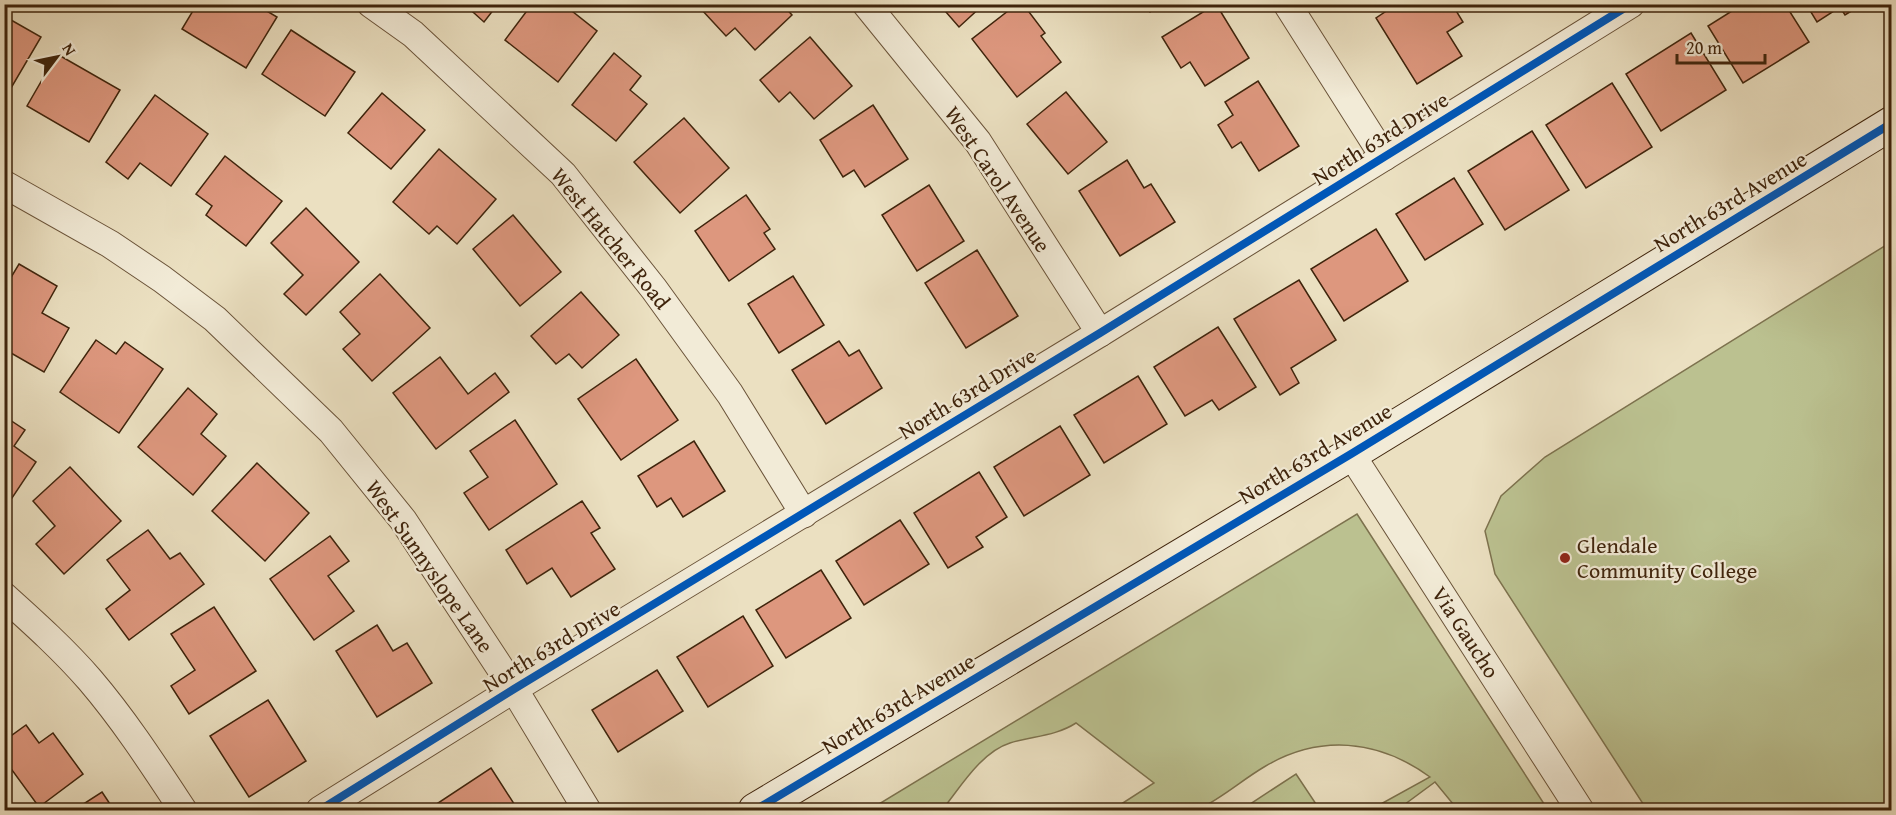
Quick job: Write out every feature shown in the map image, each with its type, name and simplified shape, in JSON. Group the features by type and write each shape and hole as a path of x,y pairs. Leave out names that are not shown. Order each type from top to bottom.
{"street":[{"name":"West Hatcher Road","path":"371,4 413,34 563,174 654,289 730,393 804,514"},
{"name":"West Carol Avenue","path":"866,4 978,142 1100,333"},
{"path":"1287,4 1384,157"},
{"name":"North 63rd Drive","path":"320,810 514,689 1100,333 1631,4"},
{"name":"North 63rd Avenue","path":"755,810 1351,454 1892,123"},
{"name":"West Sunnyslope Lane","path":"4,184 110,243 162,279 214,320 274,373 331,431 404,520 514,689 586,810"},
{"name":"Via Gaucho","path":"1351,454 1580,810"},
{"path":"4,597 39,627 90,679 134,735 183,810"}],"green space":[{"path":"1891,242 1891,810 1647,810 1495,574 1485,531 1501,496 1545,457"},
{"path":"1357,514 1548,810 1458,810 1435,782 1397,810 1370,810 1430,777 1390,755 1369,748 1348,745 1306,749 1285,756 1256,772 1207,805 1193,811 1112,810 1154,783 1076,723 1060,731 1010,743 999,748 980,762 942,810 869,810"},
{"path":"1296,774 1320,810 1241,810"}],"building":[{"path":"197,4 255,4 277,17 246,68 182,29"},
{"path":"464,4 498,4 484,22"},
{"path":"532,4 563,4 597,31 558,82 505,40"},
{"path":"706,4 782,4 792,15 755,50 735,28 726,36 701,9"},
{"path":"939,4 984,4 959,27"},
{"path":"1017,4 1023,4 1045,33 1041,36 1061,62 1017,97 972,39"},
{"path":"1145,4 1161,4 1150,12"},
{"path":"1216,4 1249,58 1205,86 1190,62 1181,68 1162,37"},
{"path":"1397,4 1452,4 1463,22 1447,32 1462,56 1417,84 1376,18"},
{"path":"1743,4 1785,4 1809,42 1743,83 1708,26"},
{"path":"1806,4 1863,4 1845,15 1840,7 1817,22"},
{"path":"4,16 41,37 4,100"},
{"path":"291,30 355,72 325,116 262,74"},
{"path":"1691,33 1726,90 1661,131 1626,74"},
{"path":"810,37 852,86 814,119 790,92 779,102 760,80"},
{"path":"614,53 641,76 630,90 647,104 616,141 572,105"},
{"path":"57,54 120,90 89,142 27,106"},
{"path":"1258,81 1299,146 1259,171 1241,142 1232,148 1218,125 1233,115 1225,102"},
{"path":"1612,83 1652,147 1586,188 1546,125"},
{"path":"1066,92 1107,142 1068,174 1027,124"},
{"path":"382,93 425,130 391,169 348,133"},
{"path":"155,95 208,134 171,186 140,163 128,179 106,162"},
{"path":"873,105 908,159 865,187 854,170 843,177 820,140"},
{"path":"684,118 729,168 680,213 634,162"},
{"path":"1532,131 1569,190 1505,230 1468,171"},
{"path":"439,149 496,199 457,244 437,226 429,234 393,202"},
{"path":"225,156 282,201 246,246 206,215 212,206 196,194"},
{"path":"1127,160 1144,188 1151,184 1175,222 1120,256 1079,191"},
{"path":"1454,178 1483,224 1425,260 1396,214"},
{"path":"929,185 964,241 917,271 882,215"},
{"path":"746,195 770,229 764,233 775,249 729,281 695,231"},
{"path":"306,208 359,262 306,315 284,294 303,275 271,243"},
{"path":"513,215 561,272 520,306 473,249"},
{"path":"1376,229 1408,281 1344,321 1311,269"},
{"path":"977,250 1018,316 966,348 925,283"},
{"path":"19,264 57,286 42,313 69,328 44,372 4,349 4,289"},
{"path":"380,274 430,328 372,381 343,349 360,334 340,312"},
{"path":"793,276 824,325 779,353 748,304"},
{"path":"1299,280 1336,340 1291,368 1299,383 1280,395 1234,319"},
{"path":"581,292 619,335 582,368 569,354 556,364 531,336"},
{"path":"1218,327 1256,387 1219,410 1212,400 1185,416 1154,367"},
{"path":"96,340 116,354 125,342 163,369 119,433 60,392"},
{"path":"839,341 849,356 859,350 882,388 826,424 792,370"},
{"path":"440,357 468,394 495,373 509,392 436,449 393,393"},
{"path":"636,359 678,420 621,460 578,399"},
{"path":"1138,376 1167,424 1104,463 1074,415"},
{"path":"188,388 217,414 201,434 226,456 193,495 138,447"},
{"path":"4,416 25,430 14,446 36,462 10,501 4,497"},
{"path":"515,420 557,484 489,530 464,493 488,477 470,451"},
{"path":"1060,426 1090,475 1024,516 994,467"},
{"path":"694,441 725,491 683,517 671,498 657,507 638,476"},
{"path":"257,463 309,513 265,561 212,511"},
{"path":"70,467 121,521 64,574 36,544 55,526 33,501"},
{"path":"979,472 1007,517 976,537 983,547 948,568 914,513"},
{"path":"582,501 600,528 591,533 615,569 571,597 552,568 527,584 506,550"},
{"path":"900,520 929,564 864,605 836,561"},
{"path":"148,530 170,559 180,553 204,584 129,640 106,609 130,590 107,560"},
{"path":"330,536 349,561 328,576 354,611 314,640 270,579"},
{"path":"821,570 851,618 786,658 756,610"},
{"path":"214,607 256,671 189,714 171,686 195,670 171,634"},
{"path":"743,616 773,666 708,707 677,657"},
{"path":"377,625 393,651 407,643 432,683 377,717 336,651"},
{"path":"657,670 683,711 618,752 592,710"},
{"path":"268,700 306,761 249,797 210,736"},
{"path":"26,725 39,743 53,733 83,774 39,807 4,759 4,741"},
{"path":"491,768 518,810 438,810 435,805"},
{"path":"102,792 114,810 74,810"}],"cycle path":[{"path":"320,810 514,689 1100,333 1631,4"},
{"path":"755,810 1351,454 1892,123"}],"place":[{"name":"Glendale Community College","path":"1565,558"}]}
